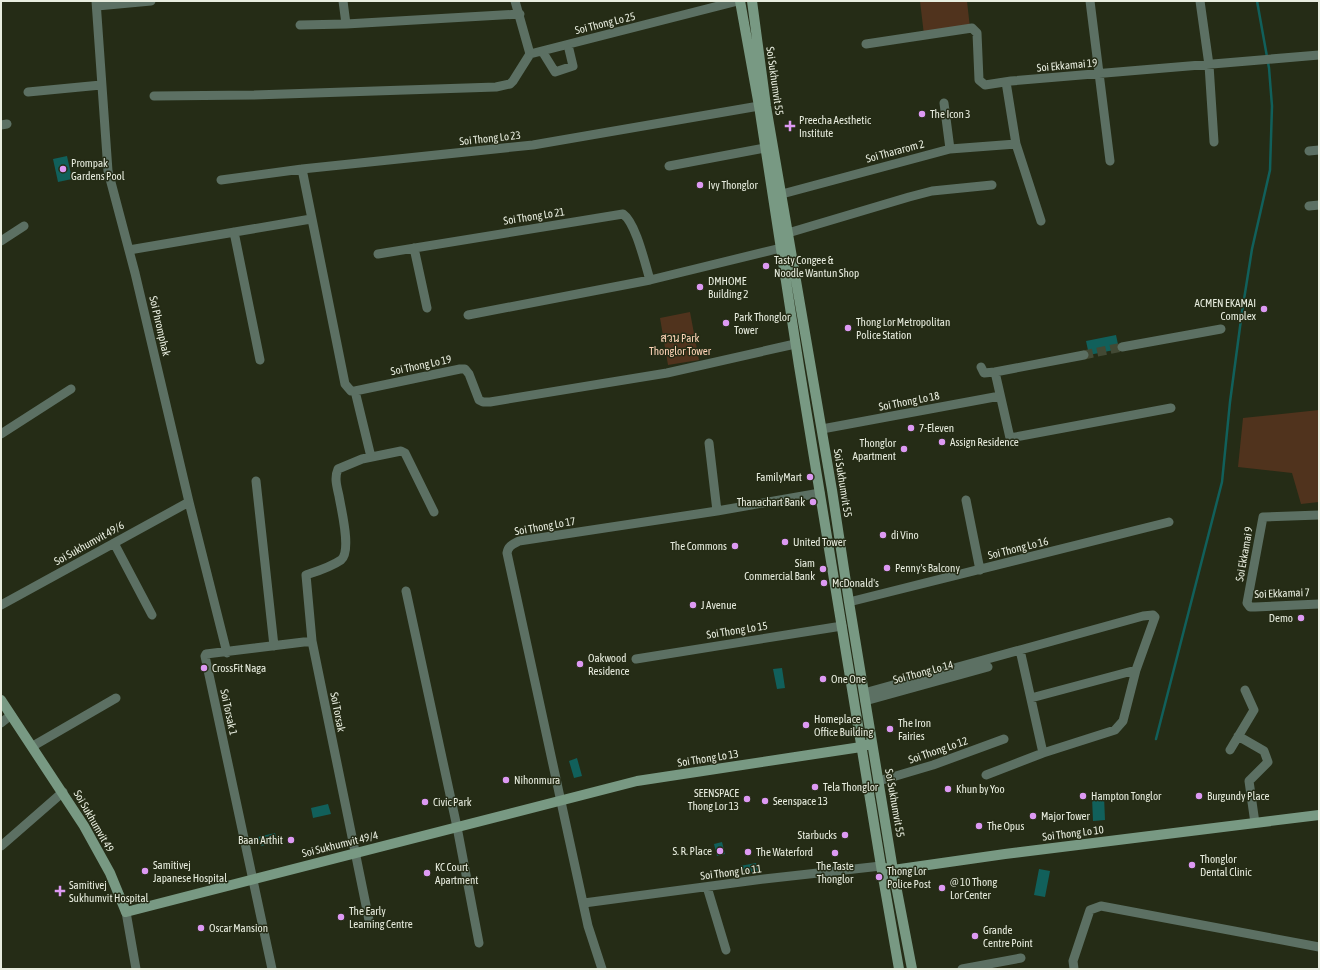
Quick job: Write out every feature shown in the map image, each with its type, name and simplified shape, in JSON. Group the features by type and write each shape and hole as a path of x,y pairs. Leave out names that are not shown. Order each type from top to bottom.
{"main road":[{"name":"Soi Sukhumvit 55","path":"739,1 762,106 777,195 785,246 796,344 880,866 899,969"},
{"name":"Soi Sukhumvit 55","path":"752,1 765,148 788,233 785,246 806,342 822,430 872,743 912,969"},
{"path":"796,344 806,342"},
{"path":"810,432 822,430"},
{"path":"820,494 832,490"},
{"path":"838,604 849,602"},
{"path":"842,626 853,624"},
{"name":"Soi Sukhumvit 49","path":"1,700 84,826 110,873 126,912"},
{"name":"Soi Thong Lo 13","path":"561,801 645,780 872,743"},
{"name":"Soi Sukhumvit 49/4","path":"126,912 561,801"},
{"name":"Soi Thong Lo 10","path":"894,870 1005,854 1319,815"},
{"path":"880,866 894,870"}],"street":[{"path":"96,4 151,1"},
{"path":"343,1 346,24"},
{"path":"154,96 278,95 496,87 510,84 530,54 520,14 515,1"},
{"name":"Soi Thong Lo 25","path":"530,54 739,1"},
{"path":"1090,1 1110,161"},
{"path":"1200,1 1209,65 1214,142"},
{"name":"Soi Phromphak","path":"96,4 108,171 129,250 226,652"},
{"path":"300,25 346,24 520,14"},
{"name":"Soi Ekkamai 19","path":"866,44 972,28 977,33 979,80 985,85 1319,55"},
{"path":"542,51 555,72 573,66 568,45"},
{"path":"1006,82 1016,144 1041,221"},
{"path":"28,92 101,86"},
{"path":"944,103 950,150"},
{"name":"Soi Thong Lo 23","path":"221,180 302,169 533,145 762,106"},
{"name":"Soi Thararom 2","path":"777,195 950,150 1016,144"},
{"path":"669,166 765,148"},
{"path":"1309,151 1319,150"},
{"path":"302,169 345,384 349,389 355,391 372,457 401,451 405,453 434,512"},
{"path":"788,233 909,197 932,192 992,185"},
{"path":"1309,206 1319,205"},
{"name":"Soi Thong Lo 21","path":"378,254 622,214 627,217 636,235 650,280"},
{"path":"129,250 311,219"},
{"path":"1,241 24,226"},
{"path":"234,232 260,360"},
{"path":"468,315 650,280 785,246"},
{"path":"414,248 427,308"},
{"path":"1122,347 1221,328"},
{"name":"Soi Thong Lo 19","path":"355,391 465,369 469,374 479,400 483,402 490,402 667,373 796,344"},
{"path":"981,367 984,373 995,372 1084,355"},
{"path":"995,372 1010,438 1171,408"},
{"path":"1,434 71,389"},
{"name":"Soi Thong Lo 18","path":"822,430 1000,396"},
{"path":"708,443 717,511"},
{"name":"Soi Torsak","path":"369,920 312,641 306,575 325,568 342,559 345,551 346,544 336,483 336,474 338,469 362,459 372,457"},
{"path":"256,481 274,646"},
{"name":"Soi Thong Lo 17","path":"561,801 507,553 508,549 514,543 519,541 820,494"},
{"path":"966,500 980,570"},
{"name":"Soi Sukhumvit 49/6","path":"1,605 189,502"},
{"name":"Soi Ekkamai 9","path":"1247,603 1263,517 1319,516"},
{"name":"Soi Thong Lo 16","path":"849,602 1169,522"},
{"path":"114,543 152,614"},
{"path":"406,591 457,827 479,943"},
{"name":"Soi Ekkamai 7","path":"1247,603 1248,606 1255,608 1319,604"},
{"path":"865,697 1020,650 1143,616 1154,615 1155,617 1136,670 1120,726 1115,730 1042,753 986,775"},
{"name":"Soi Thong Lo 15","path":"636,659 842,626"},
{"name":"Soi Torsak 1","path":"252,879 205,658 206,654 312,641"},
{"path":"1020,650 1042,753"},
{"name":"Soi Thong Lo 14","path":"865,697 988,667"},
{"path":"1031,698 1136,670"},
{"path":"1230,750 1254,710 1245,690"},
{"path":"32,746 116,698"},
{"path":"1,723 11,715"},
{"path":"1238,736 1264,751 1268,762 1249,781 1255,823"},
{"name":"Soi Thong Lo 12","path":"879,781 933,765 1004,740"},
{"path":"1,846 63,792"},
{"path":"561,801 588,926 602,969"},
{"name":"Soi Thong Lo 11","path":"584,903 880,866"},
{"path":"252,879 272,969"},
{"path":"707,887 726,950"},
{"path":"1074,969 1073,961 1090,910 1101,906 1319,947"},
{"name":"Soi Sukhumvit 49","path":"126,912 136,969"},
{"path":"962,969 1021,958"}],"green space":[{"path":"920,1 967,1 970,28 924,35"},
{"name":"สวน Park Thonglor Tower","path":"690,312 699,360 668,365 660,318"},
{"path":"1319,410 1319,502 1301,504 1292,473 1238,467 1243,418"}],"water":[{"name":"Prompak Gardens Pool","path":"67,156 72,179 58,182 53,159"},
{"path":"1116,335 1119,349 1089,355 1086,341"},
{"path":"782,668 785,688 777,689 773,669"},
{"path":"577,758 582,776 574,778 569,761"},
{"path":"1104,796 1105,820 1093,821 1092,797"},
{"path":"328,804 331,814 313,818 311,808"},
{"path":"275,833 277,842 261,846 258,837"},
{"path":"722,842 725,854 717,856 714,844"},
{"path":"756,863 759,872 742,876 740,866"},
{"path":"1039,869 1050,871 1045,897 1034,895"}],"waterway":[{"path":"1156,739 1222,482 1230,402 1242,312 1252,249 1270,170 1272,106 1269,68 1257,1"}],"tunnel":[{"path":"1084,355 1122,347"}],"place":[{"name":"The Icon 3","path":"922,114"},
{"name":"Preecha Aesthetic Institute","path":"790,126"},
{"name":"Prompak Gardens Pool","path":"63,169"},
{"name":"Ivy Thonglor","path":"700,185"},
{"name":"Tasty Congee & Noodle Wantun Shop","path":"766,266"},
{"name":"DMHOME Building 2","path":"700,287"},
{"name":"ACMEN EKAMAI Complex","path":"1264,309"},
{"name":"Park Thonglor Tower","path":"726,323"},
{"name":"Thong Lor Metropolitan Police Station","path":"848,328"},
{"name":"7-Eleven","path":"911,428"},
{"name":"Assign Residence","path":"942,442"},
{"name":"Thonglor Apartment","path":"904,449"},
{"name":"FamilyMart","path":"810,477"},
{"name":"Thanachart Bank","path":"813,502"},
{"name":"di Vino","path":"883,535"},
{"name":"United Tower","path":"785,542"},
{"name":"The Commons","path":"735,546"},
{"name":"Penny's Balcony","path":"887,568"},
{"name":"Siam Commercial Bank","path":"823,569"},
{"name":"McDonald's","path":"824,583"},
{"name":"J Avenue","path":"693,605"},
{"name":"Demo","path":"1301,618"},
{"name":"Oakwood Residence","path":"580,664"},
{"name":"CrossFit Naga","path":"204,668"},
{"name":"One One","path":"823,679"},
{"name":"Homeplace Office Building","path":"806,725"},
{"name":"The Iron Fairies","path":"890,729"},
{"name":"Nihonmura","path":"506,780"},
{"name":"Tela Thonglor","path":"815,787"},
{"name":"Khun by Yoo","path":"948,789"},
{"name":"Hampton Tonglor","path":"1083,796"},
{"name":"Burgundy Place","path":"1199,796"},
{"name":"SEENSPACE Thong Lor 13","path":"747,799"},
{"name":"Seenspace 13","path":"765,801"},
{"name":"Civic Park","path":"425,802"},
{"name":"Major Tower","path":"1033,816"},
{"name":"The Opus","path":"979,826"},
{"name":"Starbucks","path":"845,835"},
{"name":"Baan Arthit","path":"291,840"},
{"name":"S. R. Place","path":"720,851"},
{"name":"The Waterford","path":"748,852"},
{"name":"The Taste Thonglor","path":"835,853"},
{"name":"Thonglor Dental Clinic","path":"1192,865"},
{"name":"Samitivej Japanese Hospital","path":"145,871"},
{"name":"KC Court Apartment","path":"427,873"},
{"name":"Thong Lor Police Post","path":"879,877"},
{"name":"@ 10 Thong Lor Center","path":"942,888"},
{"name":"Samitivej Sukhumvit Hospital","path":"60,891"},
{"name":"The Early Learning Centre","path":"341,917"},
{"name":"Oscar Mansion","path":"201,928"},
{"name":"Grande Centre Point","path":"975,936"}]}
